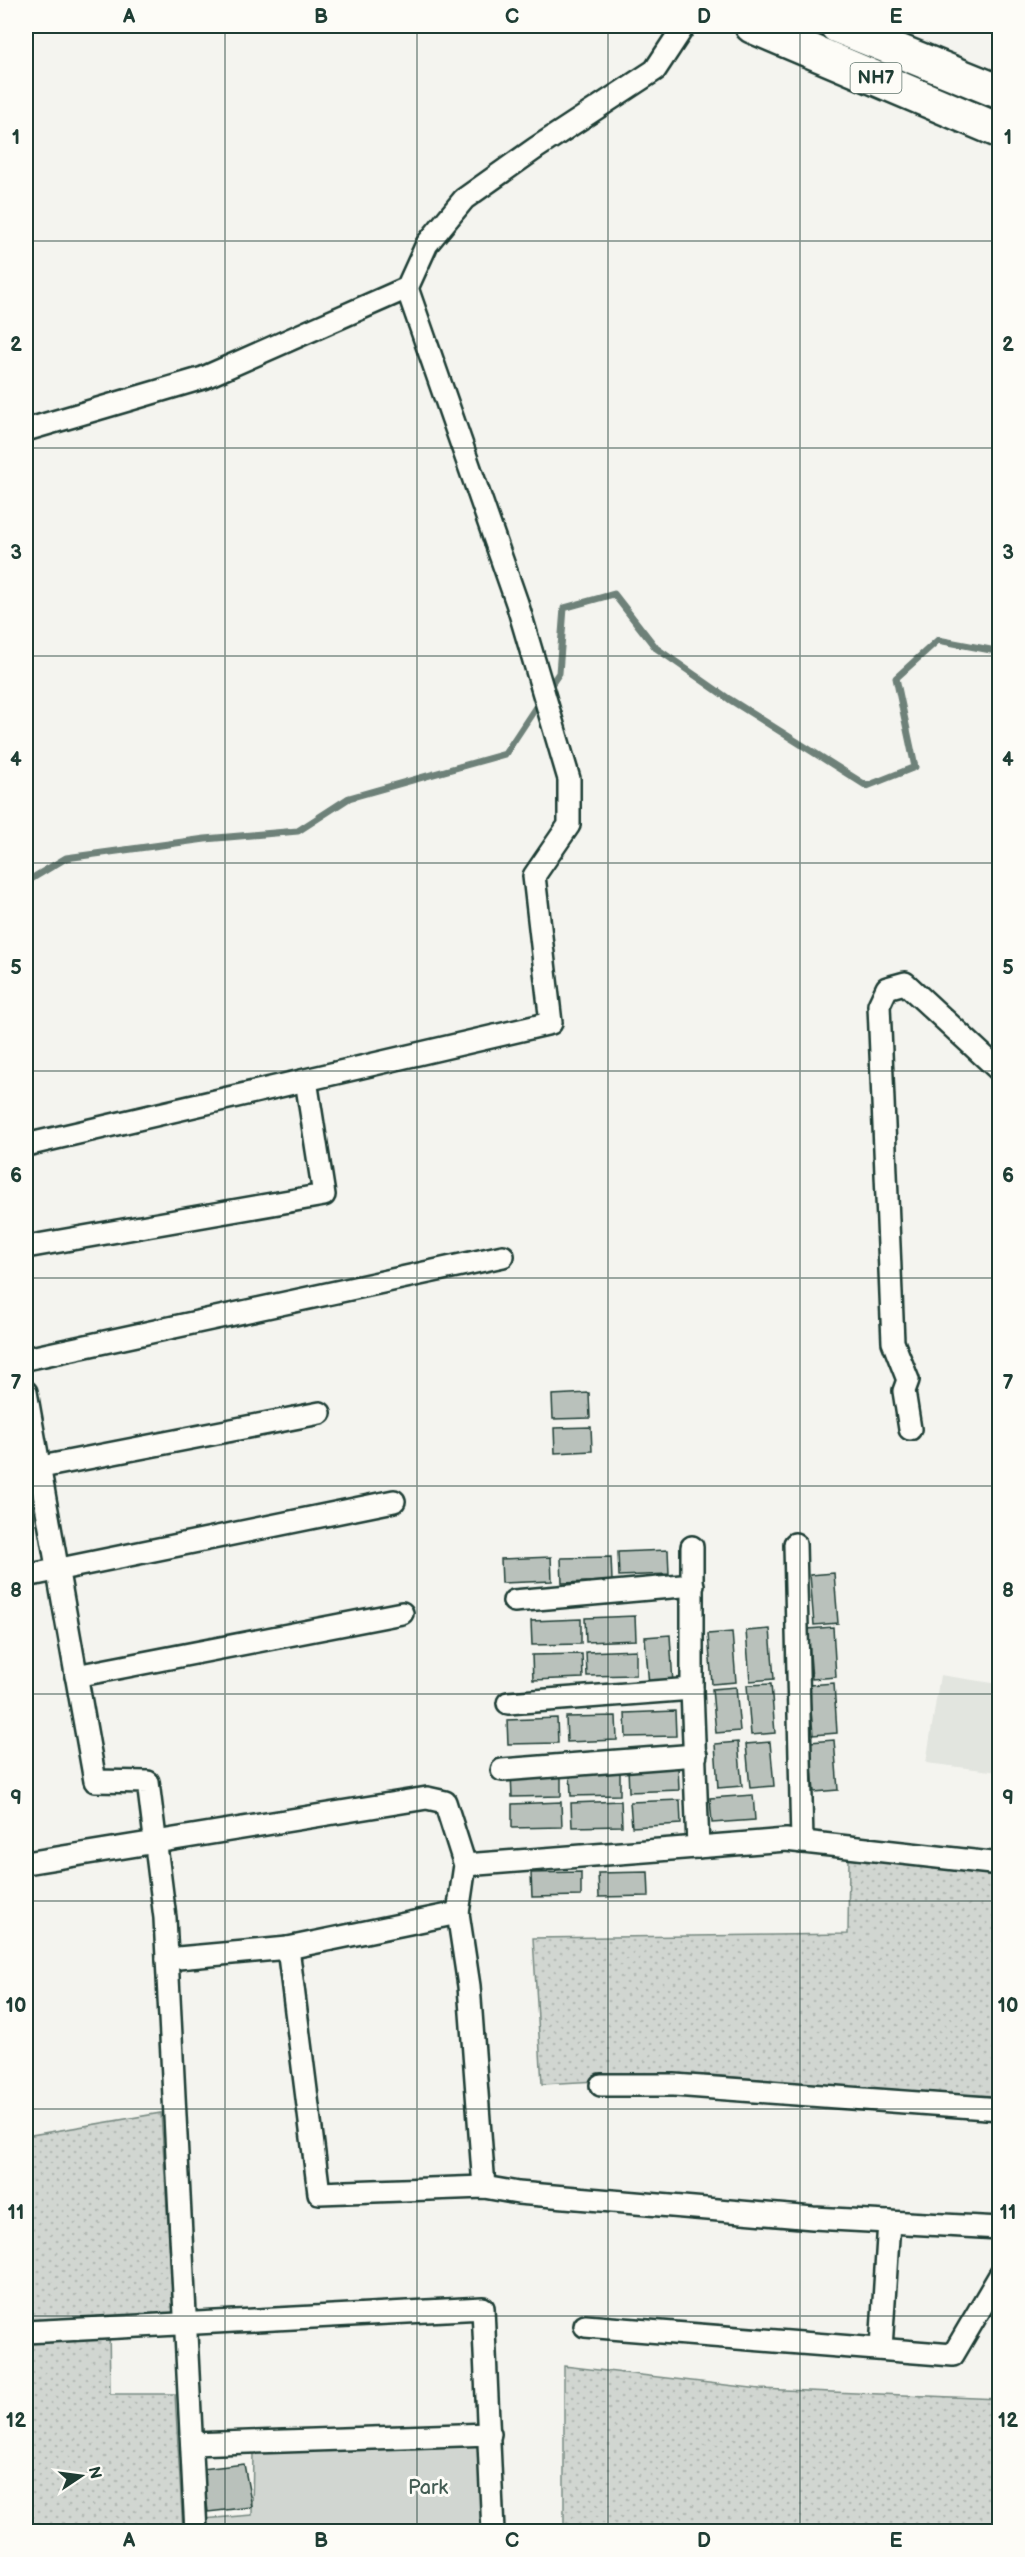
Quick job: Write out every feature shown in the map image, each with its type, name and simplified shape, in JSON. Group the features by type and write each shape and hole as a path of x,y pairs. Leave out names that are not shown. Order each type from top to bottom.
{"main road":[{"name":"NH7","path":"752,26 999,131"},
{"path":"837,26 999,92"}],"street":[{"path":"26,430 203,378 407,288 427,244 464,199 536,148 655,70 684,26"},
{"path":"26,1145 551,1023 534,876 568,825 569,779 518,603 407,288"},
{"path":"910,1429 904,1391 908,1380 893,1342 892,1331 879,1005 887,988 905,982 999,1071"},
{"path":"26,1247 324,1195 306,1080"},
{"path":"26,1359 503,1256"},
{"path":"26,1392 32,1469 57,1570 95,1781 148,1782 167,1959 196,2532"},
{"path":"32,1469 320,1413"},
{"path":"26,1576 394,1501"},
{"path":"795,1544 802,1842"},
{"path":"692,1547 692,1689 698,1846"},
{"path":"514,1601 693,1585"},
{"path":"76,1676 402,1613"},
{"path":"508,1703 692,1689"},
{"path":"502,1770 696,1755"},
{"path":"26,1863 427,1798 445,1802 465,1864 458,1913 469,1986 484,2187"},
{"path":"465,1864 786,1840 999,1864"},
{"path":"167,1959 288,1948 458,1913"},
{"path":"288,1948 319,2193 484,2187 518,2193 813,2218 999,2228"},
{"path":"601,2085 674,2085 999,2109"},
{"path":"881,2348 889,2222"},
{"path":"585,2326 953,2355 999,2275"},
{"path":"26,2332 483,2308 493,2532"},
{"path":"192,2444 490,2434"}],"shaded area":[{"path":"940,1675 999,1684 999,1772 926,1763"}],"green space":[{"path":"849,1857 999,1869 999,2096 917,2093 709,2075 542,2084 533,1938 848,1934"},
{"path":"161,2113 174,2319 109,2323 110,2394 175,2394 183,2531 26,2532 26,2136"},
{"path":"564,2366 760,2389 999,2399 999,2531 564,2531"},
{"name":"Park","path":"479,2442 481,2531 204,2532 203,2519 252,2515 253,2452"}],"building":[{"path":"589,1393 590,1418 553,1419 552,1395"},
{"path":"591,1427 592,1451 555,1453 554,1428"},
{"path":"668,1550 669,1574 619,1576 618,1552"},
{"path":"551,1557 552,1581 502,1583 501,1559"},
{"path":"611,1557 612,1581 562,1583 561,1558"},
{"path":"834,1573 838,1623 814,1625 810,1575"},
{"path":"635,1616 636,1640 586,1642 585,1618"},
{"path":"581,1619 581,1644 532,1645 531,1621"},
{"path":"833,1627 836,1677 812,1679 808,1629"},
{"path":"770,1629 774,1679 750,1681 746,1631"},
{"path":"732,1632 736,1682 712,1684 708,1634"},
{"path":"670,1635 673,1684 649,1686 645,1637"},
{"path":"636,1650 636,1675 587,1676 586,1652"},
{"path":"582,1654 583,1678 533,1680 532,1655"},
{"path":"834,1683 837,1733 813,1735 809,1685"},
{"path":"771,1684 775,1733 751,1735 747,1685"},
{"path":"736,1687 740,1731 716,1733 712,1689"},
{"path":"675,1711 676,1736 626,1737 625,1713"},
{"path":"616,1716 617,1740 567,1742 566,1717"},
{"path":"557,1718 558,1743 508,1744 507,1720"},
{"path":"834,1740 838,1790 814,1792 810,1742"},
{"path":"738,1742 742,1786 718,1788 715,1744"},
{"path":"770,1742 774,1786 750,1788 746,1744"},
{"path":"678,1766 679,1790 629,1792 628,1768"},
{"path":"620,1771 620,1795 571,1796 570,1772"},
{"path":"561,1772 561,1796 512,1797 511,1773"},
{"path":"753,1795 755,1820 712,1823 710,1798"},
{"path":"680,1800 681,1824 632,1827 630,1802"},
{"path":"621,1801 622,1826 572,1827 571,1803"},
{"path":"561,1802 562,1827 512,1828 512,1804"},
{"path":"581,1872 581,1896 532,1897 531,1873"},
{"path":"648,1872 649,1896 599,1897 598,1873"},
{"path":"244,2464 252,2507 208,2512 203,2469"}],"waterway":[{"path":"548,689 559,673 564,608 614,594 656,648 729,699 867,786 915,767 896,678 938,640 996,651 1000,697"},
{"path":"26,882 66,858 205,839 298,831 349,798 505,754 540,701"}]}
